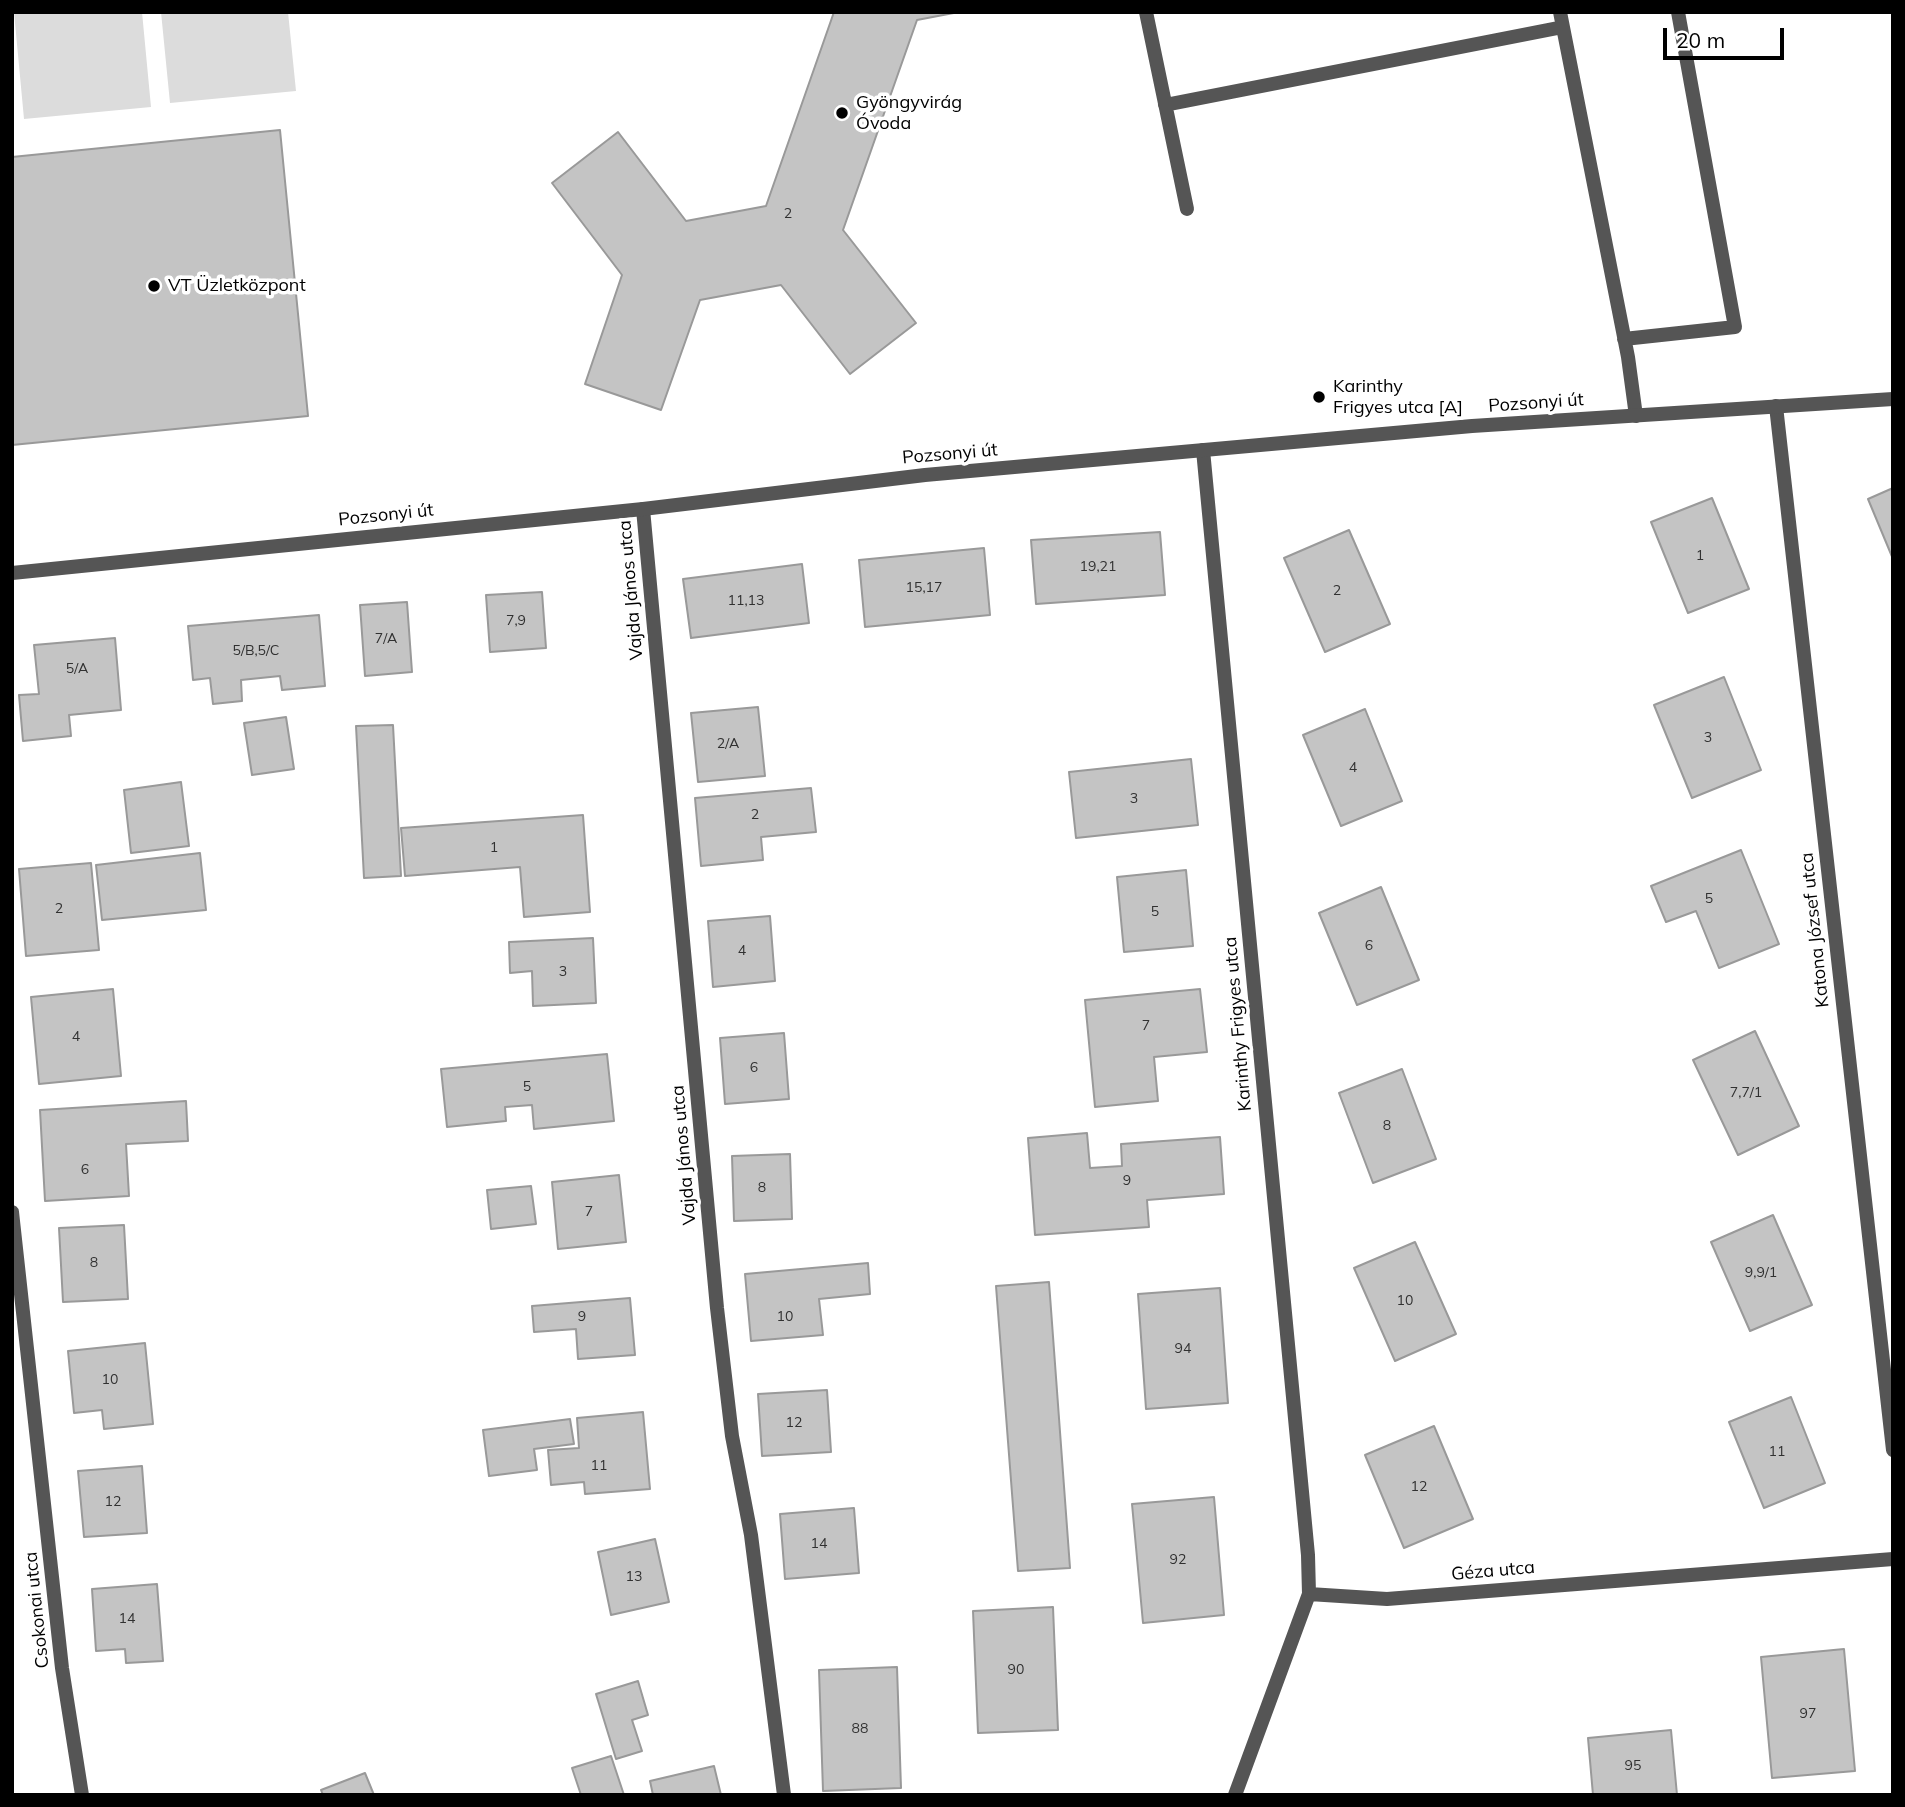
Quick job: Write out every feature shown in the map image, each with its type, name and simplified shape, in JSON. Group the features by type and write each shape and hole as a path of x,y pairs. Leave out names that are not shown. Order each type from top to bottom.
{"street":[{"path":"1146,12 1187,209"},
{"path":"1624,339 1735,327 1678,12"},
{"path":"1166,105 1561,20 1624,339 1636,416"},
{"name":"Pozsonyi út","path":"12,573 643,509 925,475 1636,416 1893,399"},
{"name":"Katona József utca","path":"1776,406 1893,1450"},
{"name":"Karinthy Frigyes utca","path":"1203,450 1307,1541 1309,1594"},
{"name":"Vajda János utca","path":"643,509 717,1308 732,1436 751,1535 784,1795"},
{"name":"Csokonai utca","path":"12,1212 62,1668 82,1795"},
{"name":"Géza utca","path":"1309,1594 1387,1599 1893,1559"},
{"path":"1235,1795 1309,1594"}],"shaded area":[{"path":"14,12 142,12 151,107 24,119"},
{"path":"161,12 288,12 296,91 170,103"}],"building":[{"path":"834,12 959,12 917,20 843,230 916,323 850,374 781,285 700,300 661,410 585,384 622,275 552,183 618,132 686,221 766,206"},
{"name":"VT Üzletközpont","path":"280,130 308,416 12,445 12,157"},
{"path":"1893,488 1893,559 1868,499"},
{"path":"1712,498 1749,589 1688,613 1651,522"},
{"path":"1349,530 1390,624 1325,652 1284,558"},
{"path":"1160,532 1165,595 1036,604 1031,540"},
{"path":"984,548 990,615 865,627 859,560"},
{"path":"802,564 809,623 691,638 683,579"},
{"path":"542,592 546,648 490,652 486,595"},
{"path":"407,602 412,672 365,676 360,605"},
{"path":"319,615 325,686 282,690 280,676 241,680 242,701 213,704 210,678 193,680 188,626"},
{"path":"115,638 121,710 69,715 71,736 23,741 19,695 39,694 34,645"},
{"path":"1724,677 1761,770 1692,798 1654,705"},
{"path":"758,707 765,776 698,782 691,713"},
{"path":"1365,709 1402,801 1341,826 1303,735"},
{"path":"286,717 294,769 252,775 244,723"},
{"path":"393,725 401,876 364,878 356,726"},
{"path":"1191,759 1198,825 1076,838 1069,772"},
{"path":"181,782 189,846 131,853 124,790"},
{"path":"811,788 816,832 761,837 763,860 701,866 695,798"},
{"path":"583,815 590,912 524,917 520,867 405,876 401,828"},
{"path":"1741,850 1779,944 1719,968 1696,911 1666,922 1651,886"},
{"path":"200,853 206,910 102,920 96,865"},
{"path":"91,863 99,950 26,956 19,869"},
{"path":"1186,870 1193,946 1124,952 1117,877"},
{"path":"1381,887 1419,980 1357,1005 1319,913"},
{"path":"770,916 775,981 713,987 708,921"},
{"path":"593,938 596,1003 533,1006 532,971 510,973 509,942"},
{"path":"113,989 121,1076 39,1084 31,997"},
{"path":"1200,989 1207,1052 1154,1057 1158,1101 1095,1107 1085,1000"},
{"path":"1755,1031 1799,1126 1738,1155 1693,1060"},
{"path":"784,1033 789,1099 725,1104 720,1038"},
{"path":"607,1054 614,1121 534,1129 532,1105 505,1107 506,1121 447,1127 441,1069"},
{"path":"1402,1069 1436,1159 1373,1183 1339,1093"},
{"path":"186,1101 188,1141 126,1144 129,1196 45,1201 40,1110"},
{"path":"1087,1133 1090,1168 1122,1166 1121,1144 1220,1137 1224,1194 1147,1200 1149,1227 1035,1235 1028,1138"},
{"path":"790,1154 792,1219 734,1221 732,1156"},
{"path":"619,1175 626,1242 558,1249 552,1182"},
{"path":"531,1186 536,1224 491,1229 487,1190"},
{"path":"1773,1215 1812,1305 1750,1331 1711,1242"},
{"path":"124,1225 128,1299 63,1302 59,1228"},
{"path":"1415,1242 1456,1334 1395,1361 1354,1268"},
{"path":"868,1263 870,1294 819,1299 823,1335 751,1341 745,1274"},
{"path":"1049,1282 1070,1568 1018,1571 996,1286"},
{"path":"1220,1288 1228,1403 1146,1409 1138,1294"},
{"path":"630,1298 635,1355 578,1359 576,1329 534,1332 532,1306"},
{"path":"145,1343 153,1424 104,1429 102,1410 74,1413 68,1351"},
{"path":"827,1390 831,1452 762,1456 758,1394"},
{"path":"1791,1397 1825,1483 1764,1508 1729,1422"},
{"path":"643,1412 650,1489 585,1494 584,1482 551,1485 548,1450 579,1448 577,1418"},
{"path":"570,1419 574,1444 534,1449 537,1470 489,1476 483,1430"},
{"path":"1434,1426 1473,1519 1404,1548 1365,1455"},
{"path":"142,1466 147,1533 84,1537 78,1471"},
{"path":"1214,1497 1224,1615 1143,1623 1132,1504"},
{"path":"854,1508 859,1573 785,1579 780,1514"},
{"path":"655,1539 669,1602 611,1615 598,1552"},
{"path":"157,1584 163,1661 126,1663 125,1649 96,1651 92,1589"},
{"path":"1053,1607 1058,1730 978,1733 973,1611"},
{"path":"1844,1649 1855,1771 1772,1778 1761,1657"},
{"path":"897,1667 901,1788 823,1791 819,1670"},
{"path":"638,1681 648,1715 632,1720 642,1751 616,1759 596,1694"},
{"path":"1671,1730 1677,1795 1593,1795 1588,1738"},
{"path":"611,1756 624,1795 581,1795 572,1768"},
{"path":"714,1766 721,1795 653,1795 650,1781"},
{"path":"365,1773 374,1795 323,1795 321,1790"}],"place":[{"name":"Gyöngyvirág Óvoda","path":"842,113"},
{"name":"VT Üzletközpont","path":"154,286"},
{"name":"Karinthy Frigyes utca [A]","path":"1319,397"}]}
